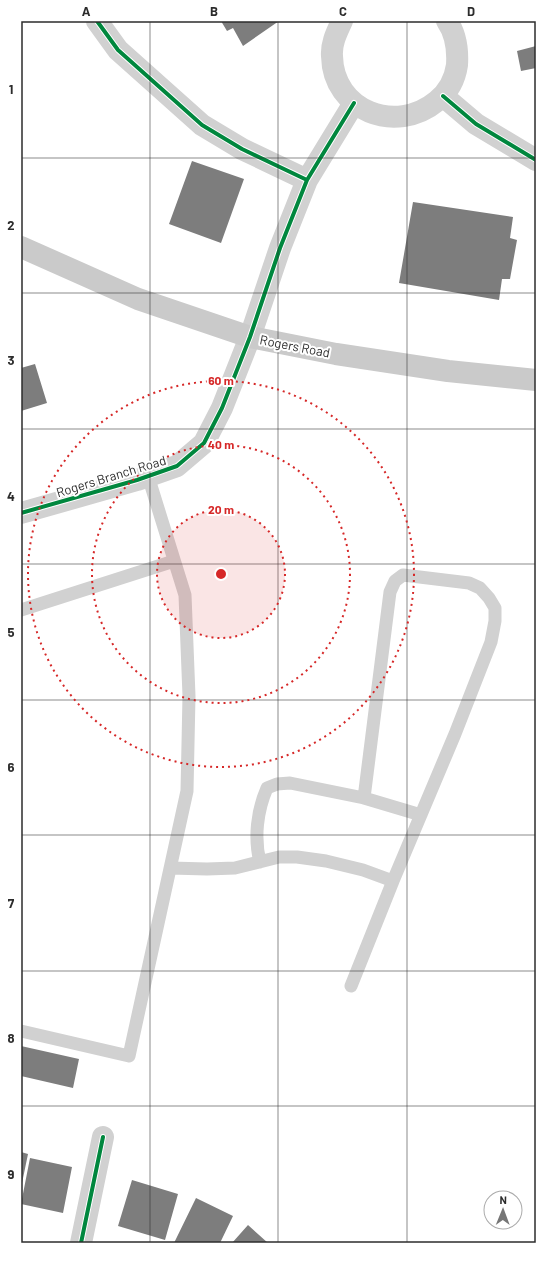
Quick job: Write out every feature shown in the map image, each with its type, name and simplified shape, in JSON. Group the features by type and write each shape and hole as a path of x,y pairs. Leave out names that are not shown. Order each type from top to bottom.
{"main road":[{"name":"Rogers Road","path":"21,247 138,299 250,337 336,354 448,371 536,380"}],"street":[{"path":"97,21 118,50 202,125 242,149 307,180"},
{"path":"342,21 334,37 332,55 334,73 342,90 354,103 371,113 390,118 410,116 428,109 443,96 451,84 456,69 458,55 456,40 447,21"},
{"path":"443,96 476,124 536,160"},
{"name":"Rogers Branch Road","path":"21,514 148,476 176,466 204,443 222,408 250,337 280,248 307,180 354,103"},
{"path":"81,1243 103,1137"}],"lane":[{"path":"21,1031 129,1056 187,791 188,704 185,596 148,476"},
{"path":"21,610 174,561"},
{"path":"351,986 492,642 495,608 480,588 469,583 403,575 395,581 390,592 364,798"},
{"path":"260,862 257,848 257,835 261,802 267,788 276,784 290,783 364,798 421,815"},
{"path":"170,868 235,868 279,857 297,857 363,870 393,881"}],"building":[{"path":"221,21 279,21 243,46 233,28 227,31"},
{"path":"536,46 536,68 521,71 517,51"},
{"path":"192,161 244,179 221,243 169,224"},
{"path":"413,202 513,217 510,238 517,240 510,279 502,279 499,300 399,283"},
{"path":"35,364 47,403 21,411 21,368"},
{"path":"21,1046 79,1059 73,1088 21,1076"},
{"path":"21,1152 28,1154 22,1183 21,1183"},
{"path":"30,1158 72,1167 63,1213 21,1204"},
{"path":"132,1180 178,1194 165,1240 118,1226"},
{"path":"196,1198 233,1216 220,1243 174,1243"},
{"path":"248,1225 268,1243 232,1243"}],"cycle path":[{"path":"97,21 118,50 202,125 242,149 307,180"},
{"path":"443,96 476,124 536,160"},
{"path":"21,513 137,480 177,466 204,443 222,408 250,337 280,248 307,180 354,103"},
{"path":"81,1243 103,1137"}]}
